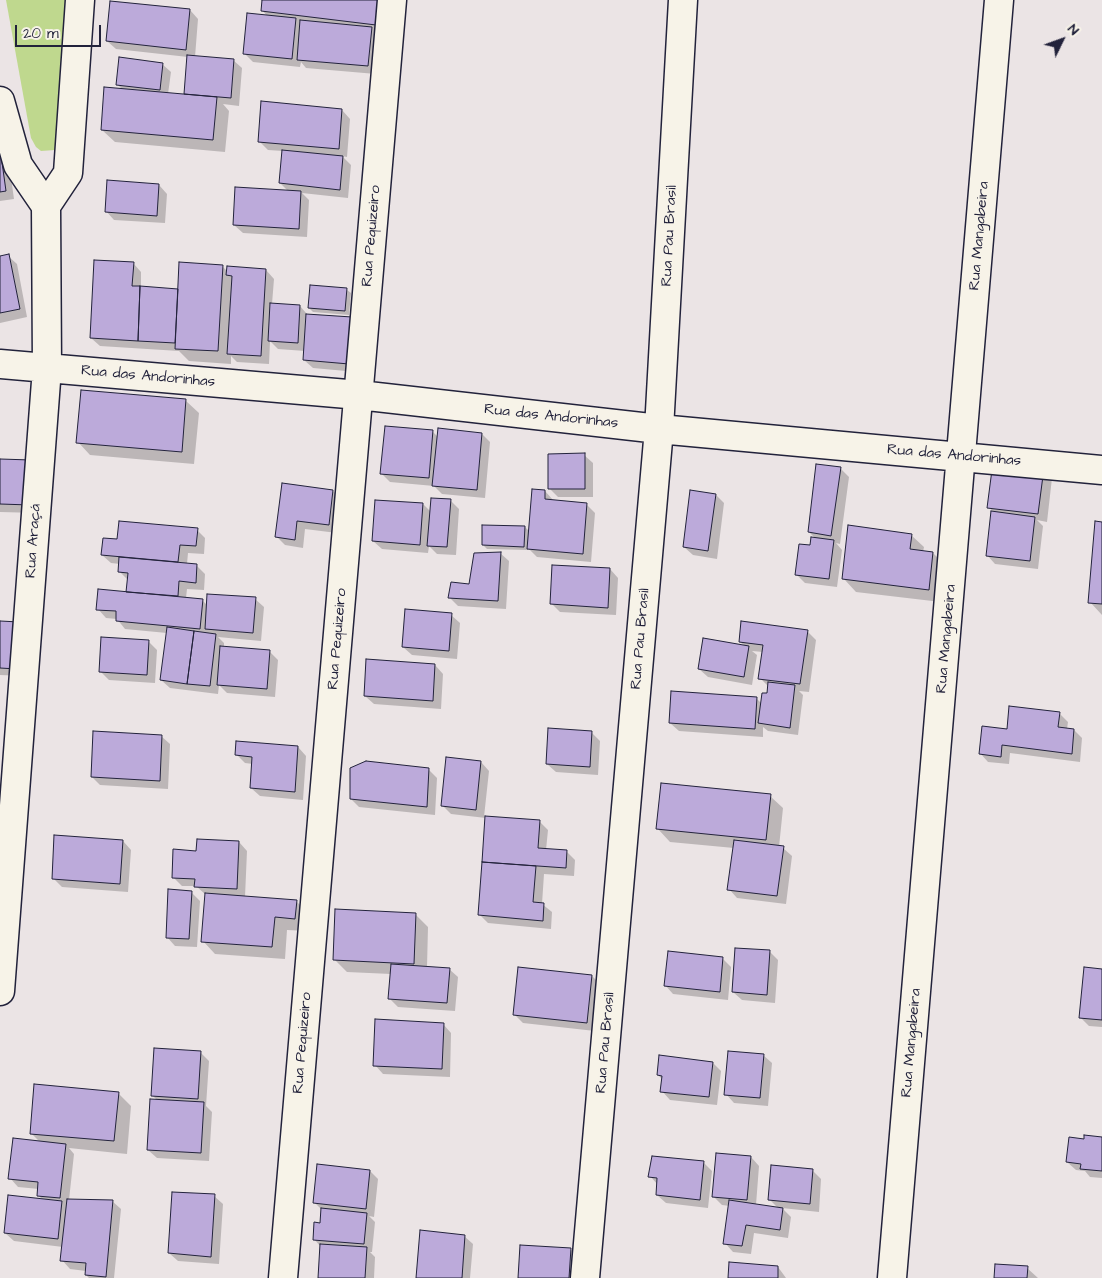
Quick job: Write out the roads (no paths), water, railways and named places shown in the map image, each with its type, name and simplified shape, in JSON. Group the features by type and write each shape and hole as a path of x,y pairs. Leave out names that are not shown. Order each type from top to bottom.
{"street":[{"path":"0,101 18,165 46,206 68,173 80,0"},
{"name":"Rua Pequizeiro","path":"282,1278 392,0"},
{"name":"Rua Pau Brasil","path":"585,1278 659,429 683,0"},
{"name":"Rua Mangabeira","path":"892,1278 963,457 999,0"},
{"name":"Rua Araçá","path":"0,991 46,368 46,206"},
{"name":"Rua das Andorinhas","path":"0,364 359,395 659,429 1102,470"}]}
